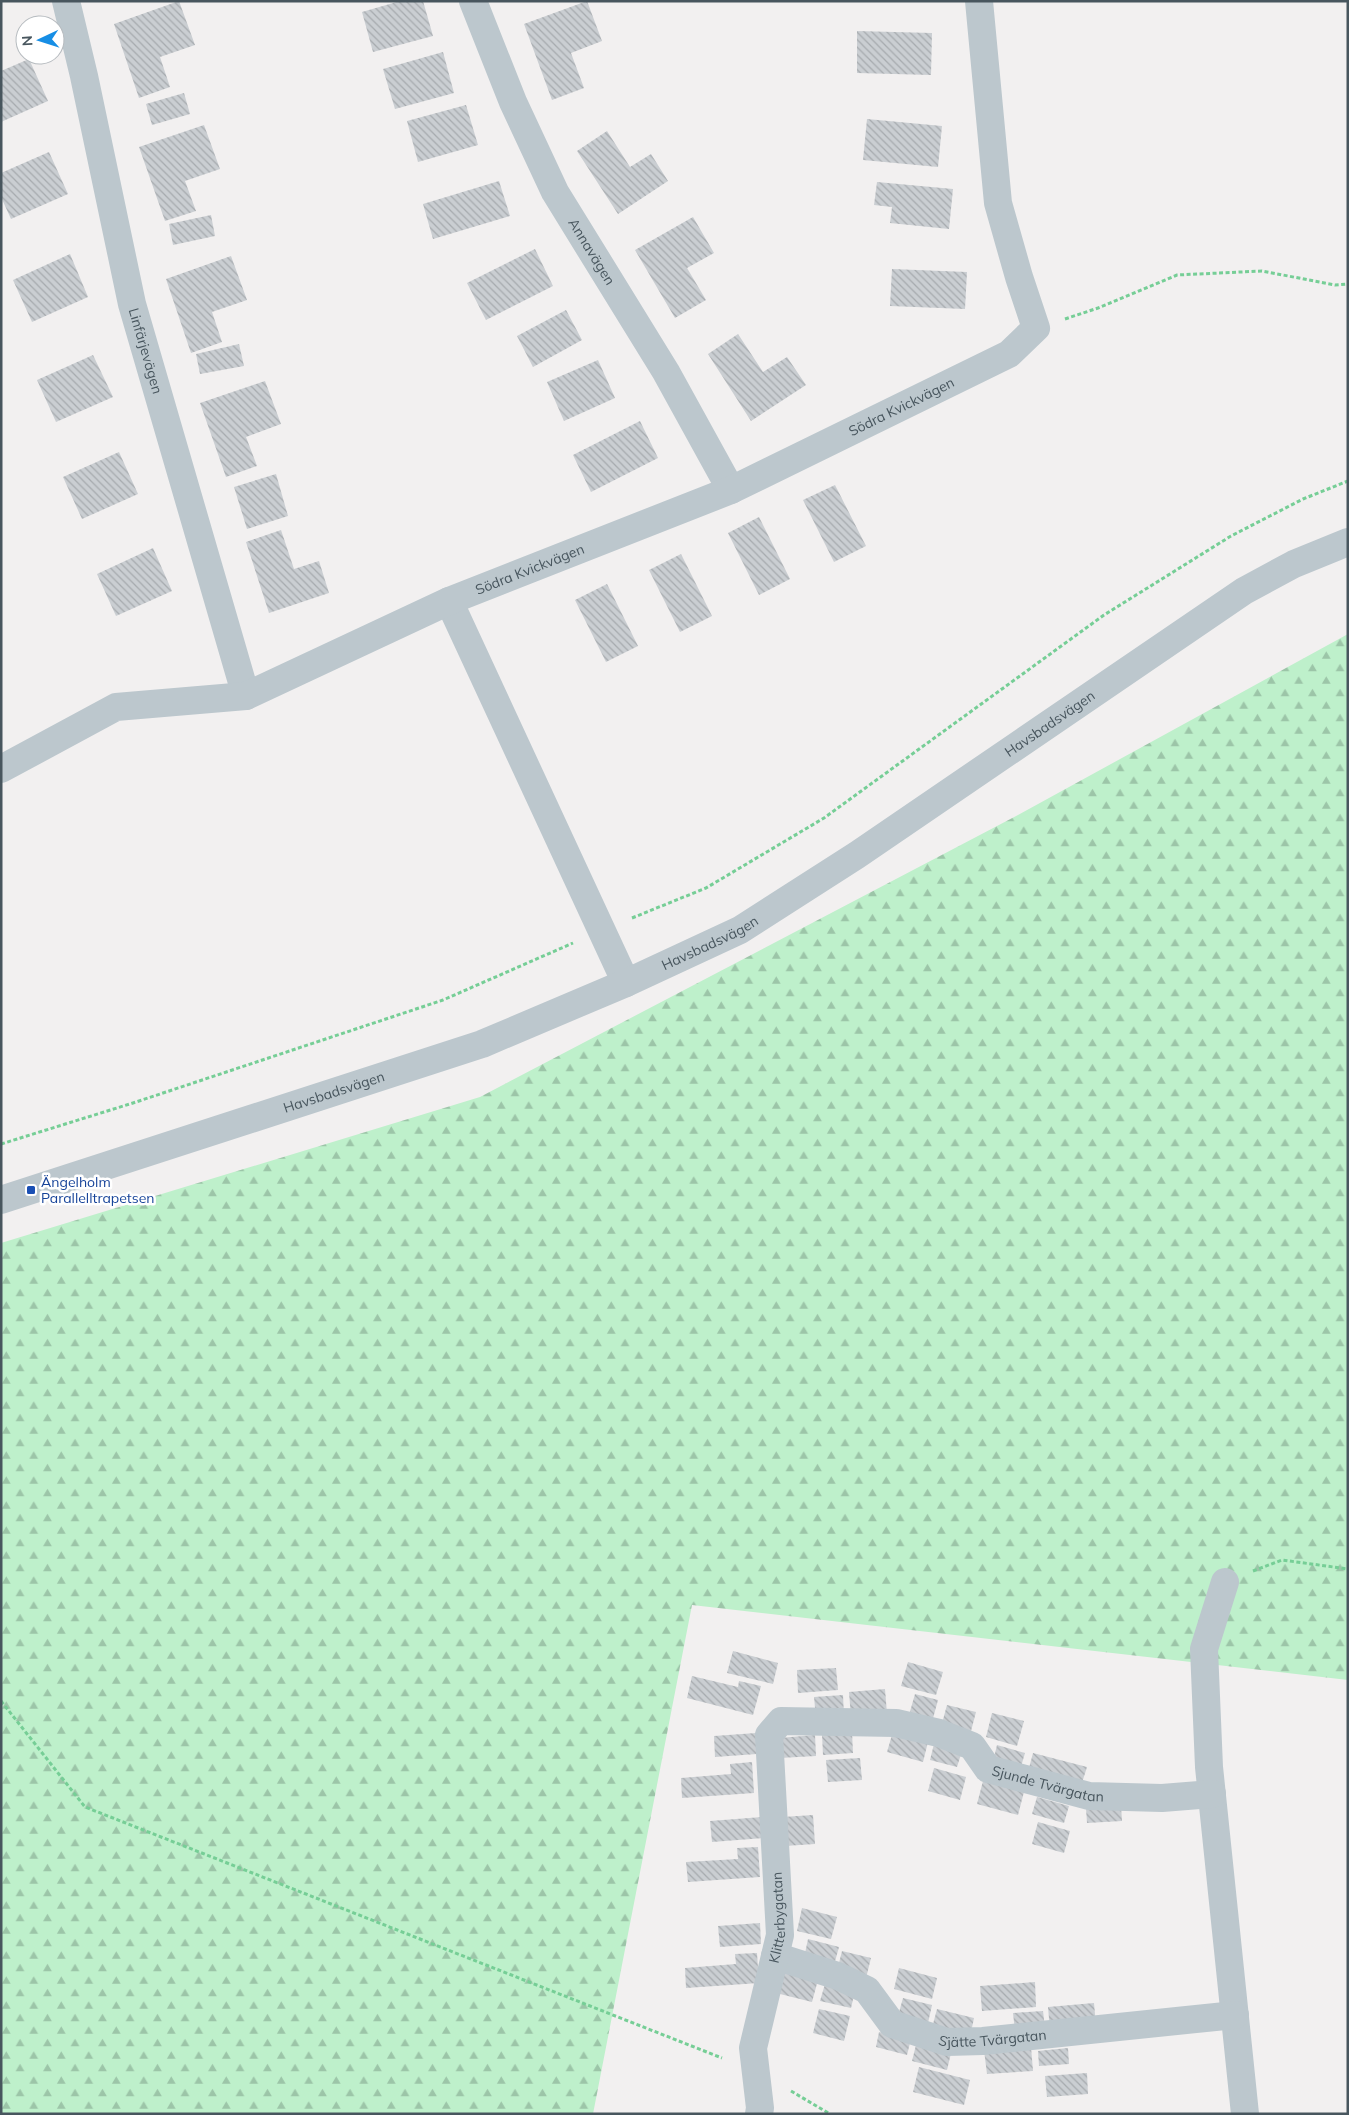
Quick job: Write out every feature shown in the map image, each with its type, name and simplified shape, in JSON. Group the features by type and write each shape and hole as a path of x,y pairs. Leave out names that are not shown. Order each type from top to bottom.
{"street":[{"name":"Linfärjevägen","path":"66,1 84,76 132,304 246,696"},
{"name":"Annavägen","path":"473,1 513,102 556,192 666,372 731,490"},
{"path":"979,1 998,203 1018,277 1036,328"},
{"name":"Södra Kvickvägen","path":"1,769 116,707 246,696 449,601 731,490 1009,354 1036,328"},
{"name":"Havsbadsvägen","path":"1,1200 482,1044 626,983 740,930 857,855 1244,591 1294,564 1348,542"},
{"path":"449,601 626,983"},
{"path":"1225,1582 1204,1649 1209,1767 1245,2114"},
{"name":"Sjunde Tvärgatan","path":"781,1721 896,1723 939,1732 972,1746 988,1769 1089,1796 1162,1798 1212,1794"},
{"name":"Klitterbygatan","path":"759,2114 760,2108 753,2048 780,1936 769,1735 781,1721"},
{"name":"Sjätte Tvärgatan","path":"775,1956 838,1976 867,1990 892,2024 946,2042 983,2041 1235,2015"}],"path":[{"path":"1036,328 1098,308 1177,275 1262,271 1335,285 1348,284"},
{"path":"1,1144 133,1103 443,1000 602,930 706,888 824,818 1104,615 1231,536 1303,499 1348,482"},
{"path":"1225,1582 1282,1560 1348,1569"},
{"path":"1,1702 85,1807 756,2071 830,2114"}],"green space":[{"path":"1348,634 1348,1680 692,1605 593,2114 1,2114 1,1243 480,1097 1018,815"}],"building":[{"path":"179,1 195,45 160,57 170,87 139,98 114,24"},
{"path":"400,1 423,1 433,36 373,52 362,12"},
{"path":"587,1 602,41 571,53 584,88 552,100 524,24"},
{"path":"857,31 932,33 931,75 857,73"},
{"path":"443,52 454,93 395,109 383,69"},
{"path":"15,65 32,65 48,101 1,122 1,71"},
{"path":"184,93 190,114 152,125 146,104"},
{"path":"466,105 478,145 418,162 407,121"},
{"path":"867,119 942,126 938,167 863,160"},
{"path":"204,125 220,169 185,181 196,211 165,221 139,147"},
{"path":"607,131 630,167 651,154 668,181 618,214 577,151"},
{"path":"49,152 68,194 11,219 1,197 1,173"},
{"path":"499,181 510,216 433,239 423,204"},
{"path":"877,182 953,189 949,229 890,223 892,207 874,205"},
{"path":"211,215 215,236 173,245 169,224"},
{"path":"693,217 714,253 687,268 706,300 675,318 635,250"},
{"path":"535,249 553,286 486,320 467,283"},
{"path":"70,254 88,297 32,322 13,280"},
{"path":"231,256 247,300 212,312 222,342 191,353 166,279"},
{"path":"892,269 967,272 965,309 890,306"},
{"path":"566,310 582,340 533,367 517,336"},
{"path":"738,334 763,372 787,357 806,385 751,421 708,354"},
{"path":"239,344 244,366 200,374 196,354"},
{"path":"93,355 113,397 56,422 37,380"},
{"path":"598,360 615,398 564,421 547,382"},
{"path":"265,381 281,424 246,437 257,466 226,477 200,403"},
{"path":"640,421 658,458 591,492 573,455"},
{"path":"119,452 138,494 82,519 63,477"},
{"path":"276,474 288,516 247,529 234,487"},
{"path":"835,485 866,546 834,562 803,500"},
{"path":"759,517 790,579 759,595 728,533"},
{"path":"281,530 294,569 319,561 329,593 269,613 246,542"},
{"path":"153,548 172,591 116,616 97,574"},
{"path":"681,554 712,616 680,632 649,570"},
{"path":"607,584 638,646 606,662 575,600"},
{"path":"733,1651 778,1663 773,1684 727,1673"},
{"path":"908,1662 943,1672 936,1695 901,1686"},
{"path":"836,1668 838,1690 798,1693 797,1670"},
{"path":"692,1676 738,1687 739,1681 761,1686 753,1715 687,1698"},
{"path":"885,1689 887,1714 851,1717 849,1692"},
{"path":"915,1694 938,1700 932,1722 909,1715"},
{"path":"843,1695 844,1716 816,1718 814,1697"},
{"path":"947,1705 976,1712 970,1735 941,1727"},
{"path":"992,1713 1024,1721 1017,1746 986,1737"},
{"path":"894,1728 929,1738 923,1762 887,1752"},
{"path":"852,1732 853,1753 823,1755 822,1734"},
{"path":"756,1733 757,1754 715,1757 714,1736"},
{"path":"815,1735 816,1756 780,1758 779,1738"},
{"path":"935,1740 963,1748 957,1767 930,1760"},
{"path":"997,1745 1025,1753 1020,1770 993,1762"},
{"path":"1033,1753 1087,1767 1081,1786 1028,1772"},
{"path":"860,1758 862,1780 828,1782 826,1760"},
{"path":"752,1762 754,1793 682,1798 681,1778 731,1774 730,1764"},
{"path":"934,1768 966,1777 960,1800 928,1791"},
{"path":"983,1781 1024,1792 1018,1815 977,1804"},
{"path":"1037,1797 1069,1806 1064,1823 1032,1814"},
{"path":"1121,1806 1122,1821 1087,1823 1086,1808"},
{"path":"813,1815 815,1844 785,1846 783,1817"},
{"path":"762,1817 764,1838 712,1842 710,1821"},
{"path":"1038,1822 1070,1831 1064,1853 1032,1844"},
{"path":"758,1847 760,1877 688,1882 686,1862 738,1859 737,1848"},
{"path":"802,1908 837,1917 831,1939 797,1931"},
{"path":"760,1923 761,1944 720,1947 718,1926"},
{"path":"808,1939 839,1947 834,1965 804,1958"},
{"path":"842,1951 871,1958 866,1978 837,1971"},
{"path":"757,1953 759,1983 686,1988 685,1968 736,1964 735,1954"},
{"path":"899,1968 937,1978 932,1999 894,1989"},
{"path":"782,1971 818,1980 812,2002 776,1993"},
{"path":"1035,1982 1036,2007 982,2011 980,1986"},
{"path":"825,1984 855,1991 851,2008 820,2001"},
{"path":"903,1998 932,2005 928,2023 898,2016"},
{"path":"1094,2003 1096,2026 1050,2030 1048,2007"},
{"path":"819,2009 850,2016 844,2041 813,2033"},
{"path":"937,2009 974,2018 970,2037 932,2028"},
{"path":"1043,2011 1045,2028 1015,2031 1013,2013"},
{"path":"879,2032 911,2039 907,2055 876,2047"},
{"path":"917,2041 952,2049 947,2070 912,2061"},
{"path":"1031,2047 1033,2071 987,2074 984,2050"},
{"path":"1068,2048 1069,2064 1039,2066 1038,2051"},
{"path":"919,2067 970,2080 964,2105 913,2092"},
{"path":"1087,2073 1088,2094 1047,2097 1045,2076"}],"place":[{"name":"Ängelholm Parallelltrapetsen","path":"31,1190"}]}
